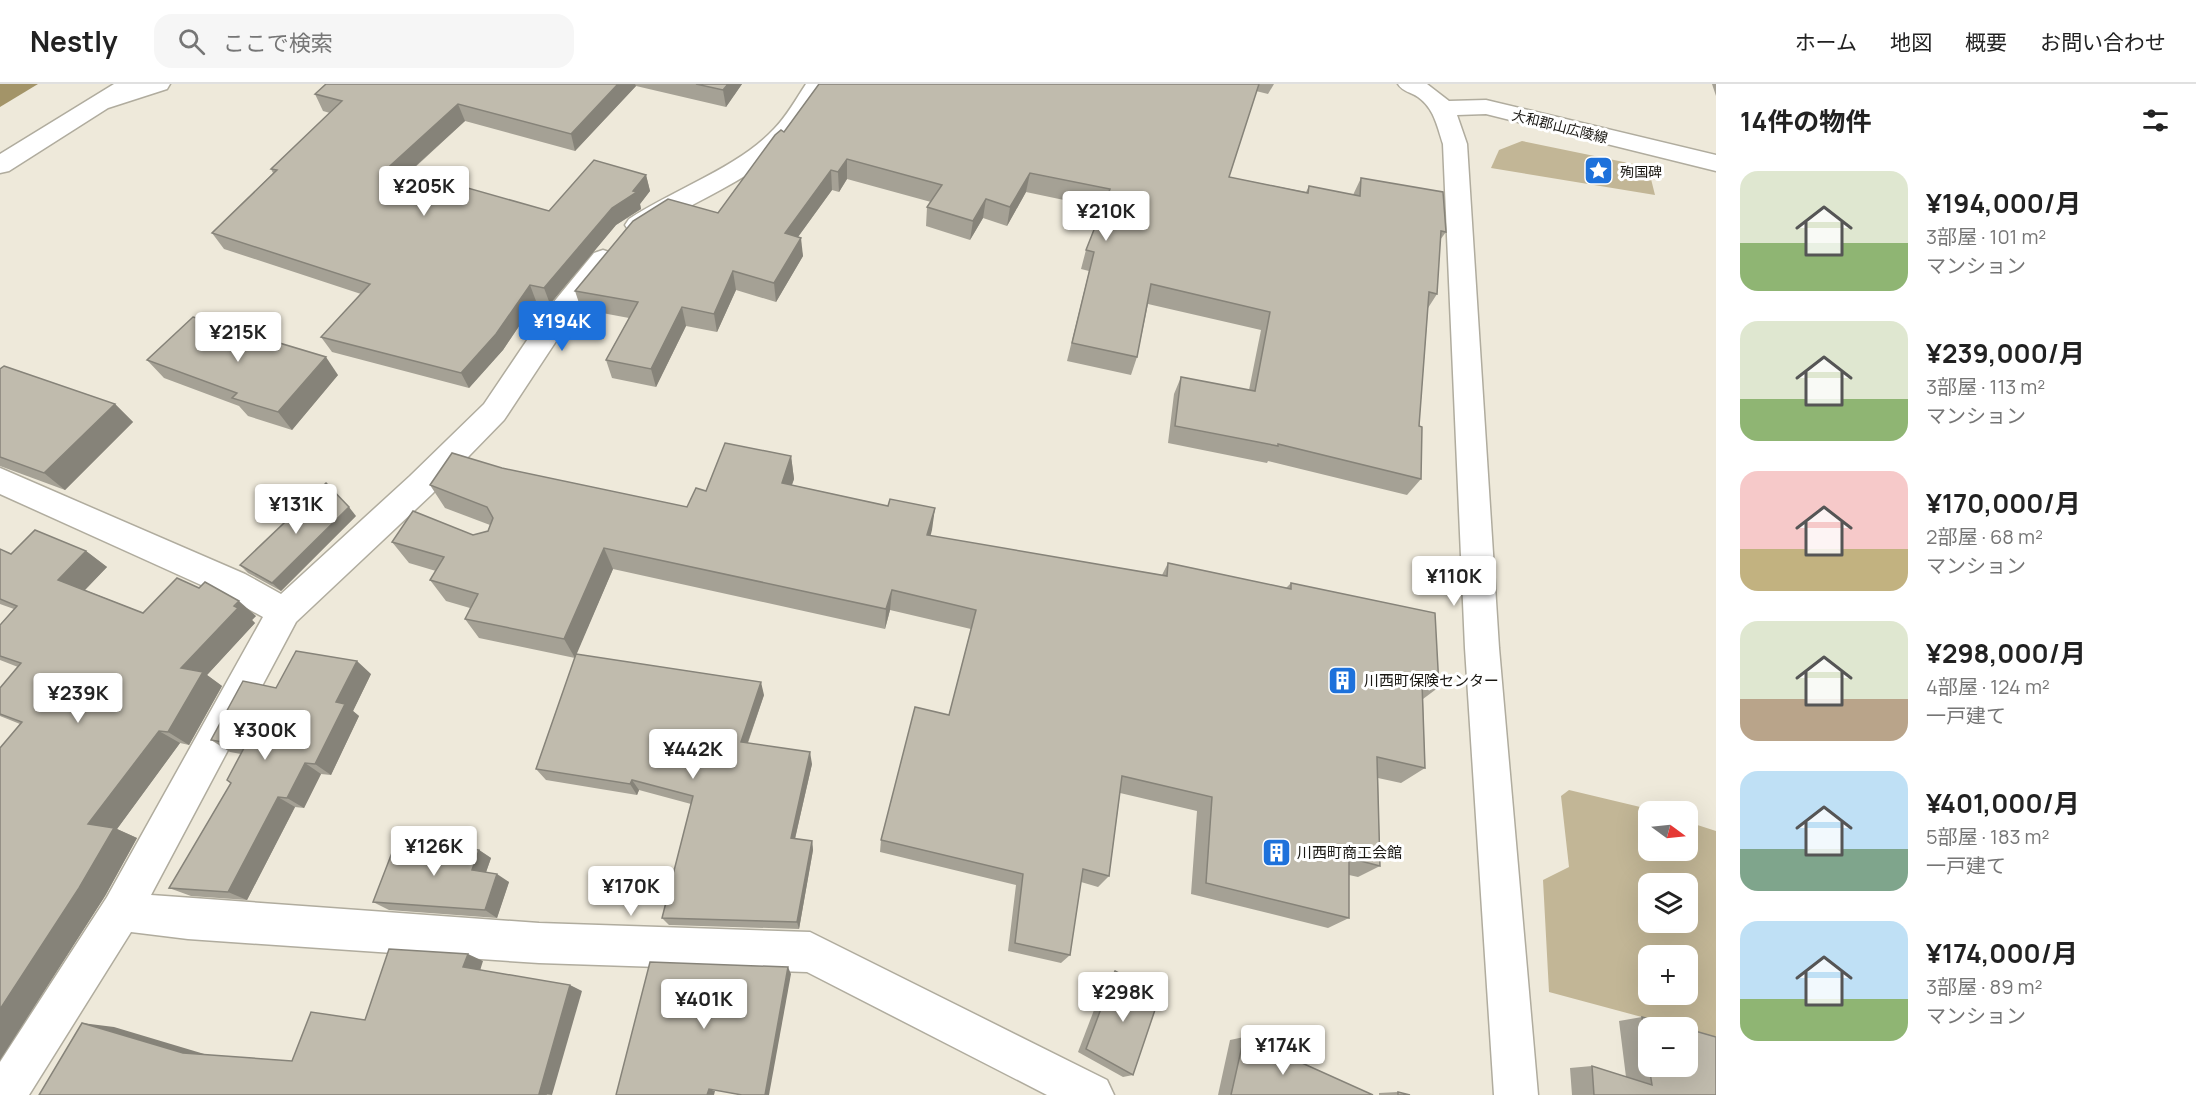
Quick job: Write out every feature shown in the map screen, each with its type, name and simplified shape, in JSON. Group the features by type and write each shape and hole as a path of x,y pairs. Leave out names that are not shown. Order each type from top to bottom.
{"street":[{"path":"0,165 130,84"},
{"path":"94,107 159,84"},
{"path":"4,1095 121,911 284,612 398,506 494,412 572,297 627,232 690,192 740,167 778,140 817,84"},
{"path":"1409,84 1426,92 1443,108 1455,144 1482,648 1516,1095"},
{"name":"大和郡山広陵線","path":"1443,108 1486,107 1716,163"},
{"path":"0,480 233,584 284,612"},
{"path":"398,506 428,518"},
{"path":"121,911 188,918 539,943 810,952 1092,1095"}],"shaded area":[{"path":"0,84 38,84 0,107"},
{"path":"1522,141 1648,167 1655,195 1491,168 1499,150"},
{"path":"1569,790 1638,806 1638,861 1698,861 1698,825 1716,831 1716,1038 1698,1033 1698,1017 1642,1017 1549,992 1543,880 1569,867 1561,796"}],"building":[{"path":"326,84 618,84 571,134 458,104 390,166 549,211 594,160 646,175 633,191 637,192 612,208 544,288 530,285 496,334 461,373 321,337 370,284 212,233 277,170 271,169 342,101 315,94"},
{"path":"696,84 728,84 723,90"},
{"path":"819,84 1259,84 1229,177 1308,193 1309,186 1360,196 1361,178 1443,192 1446,232 1441,231 1437,294 1429,292 1419,426 1422,427 1421,479 1278,444 1278,446 1175,426 1181,377 1255,391 1270,312 1151,284 1137,357 1072,343 1094,252 1086,250 1110,189 1030,173 1010,207 986,199 973,221 927,207 942,185 847,159 838,172 831,170 785,233 801,238 774,283 733,271 714,314 682,307 651,369 606,360 638,302 575,291 633,221 668,199 718,213 775,135 781,130 784,132"},
{"path":"193,317 326,357 278,412 232,398 237,393 147,360"},
{"path":"4,366 115,404 44,473 0,457 0,369"},
{"path":"725,443 791,456 782,483 888,506 890,499 935,508 927,535 1167,576 1168,563 1291,589 1291,583 1435,613 1439,687 1422,683 1425,768 1377,757 1380,866 1349,858 1349,918 1206,883 1212,797 1122,776 1109,876 1083,869 1070,955 1015,943 1023,874 881,840 915,707 949,715 976,610 892,590 886,609 604,548 564,639 465,619 478,594 430,580 444,557 392,542 413,511 473,535 488,531 493,518 487,507 430,485 452,453 502,468 687,507 696,488 706,491"},
{"path":"326,483 349,507 272,583 240,565"},
{"path":"35,530 86,551 58,580 143,613 177,578 199,588 205,582 239,601 234,606 238,608 181,668 203,672 168,732 159,731 88,824 114,828 79,888 0,1009 0,748 22,722 0,714 0,688 21,663 0,656 0,625 17,606 0,599 0,549 11,554"},
{"path":"296,651 357,661 336,702 345,704 315,764 305,763 287,798 278,797 228,892 169,888 231,783 227,780 245,746 211,740 243,681 276,688"},
{"path":"576,654 761,682 741,742 810,752 791,838 812,841 797,922 662,918 693,796 632,780 630,784 536,769"},
{"path":"398,837 479,850 472,870 497,874 485,910 373,902"},
{"path":"389,949 468,954 463,967 570,985 539,1094 547,1095 39,1095 82,1023 183,1053 292,1061 311,1012 365,1020"},
{"path":"650,962 788,967 765,1095 742,1095 709,1089 707,1095 616,1095"},
{"path":"1115,971 1160,995 1133,1075 1086,1049"},
{"path":"1698,1032 1716,1037 1716,1095 1594,1095 1592,1066 1652,1085 1651,1077 1698,1077"},
{"path":"1244,1037 1373,1095 1231,1095"}],"place":[{"name":"殉国碑","path":"1599,171"},
{"name":"川西町保険センター","path":"1343,680"},
{"name":"川西町商工会館","path":"1276,852"}]}
